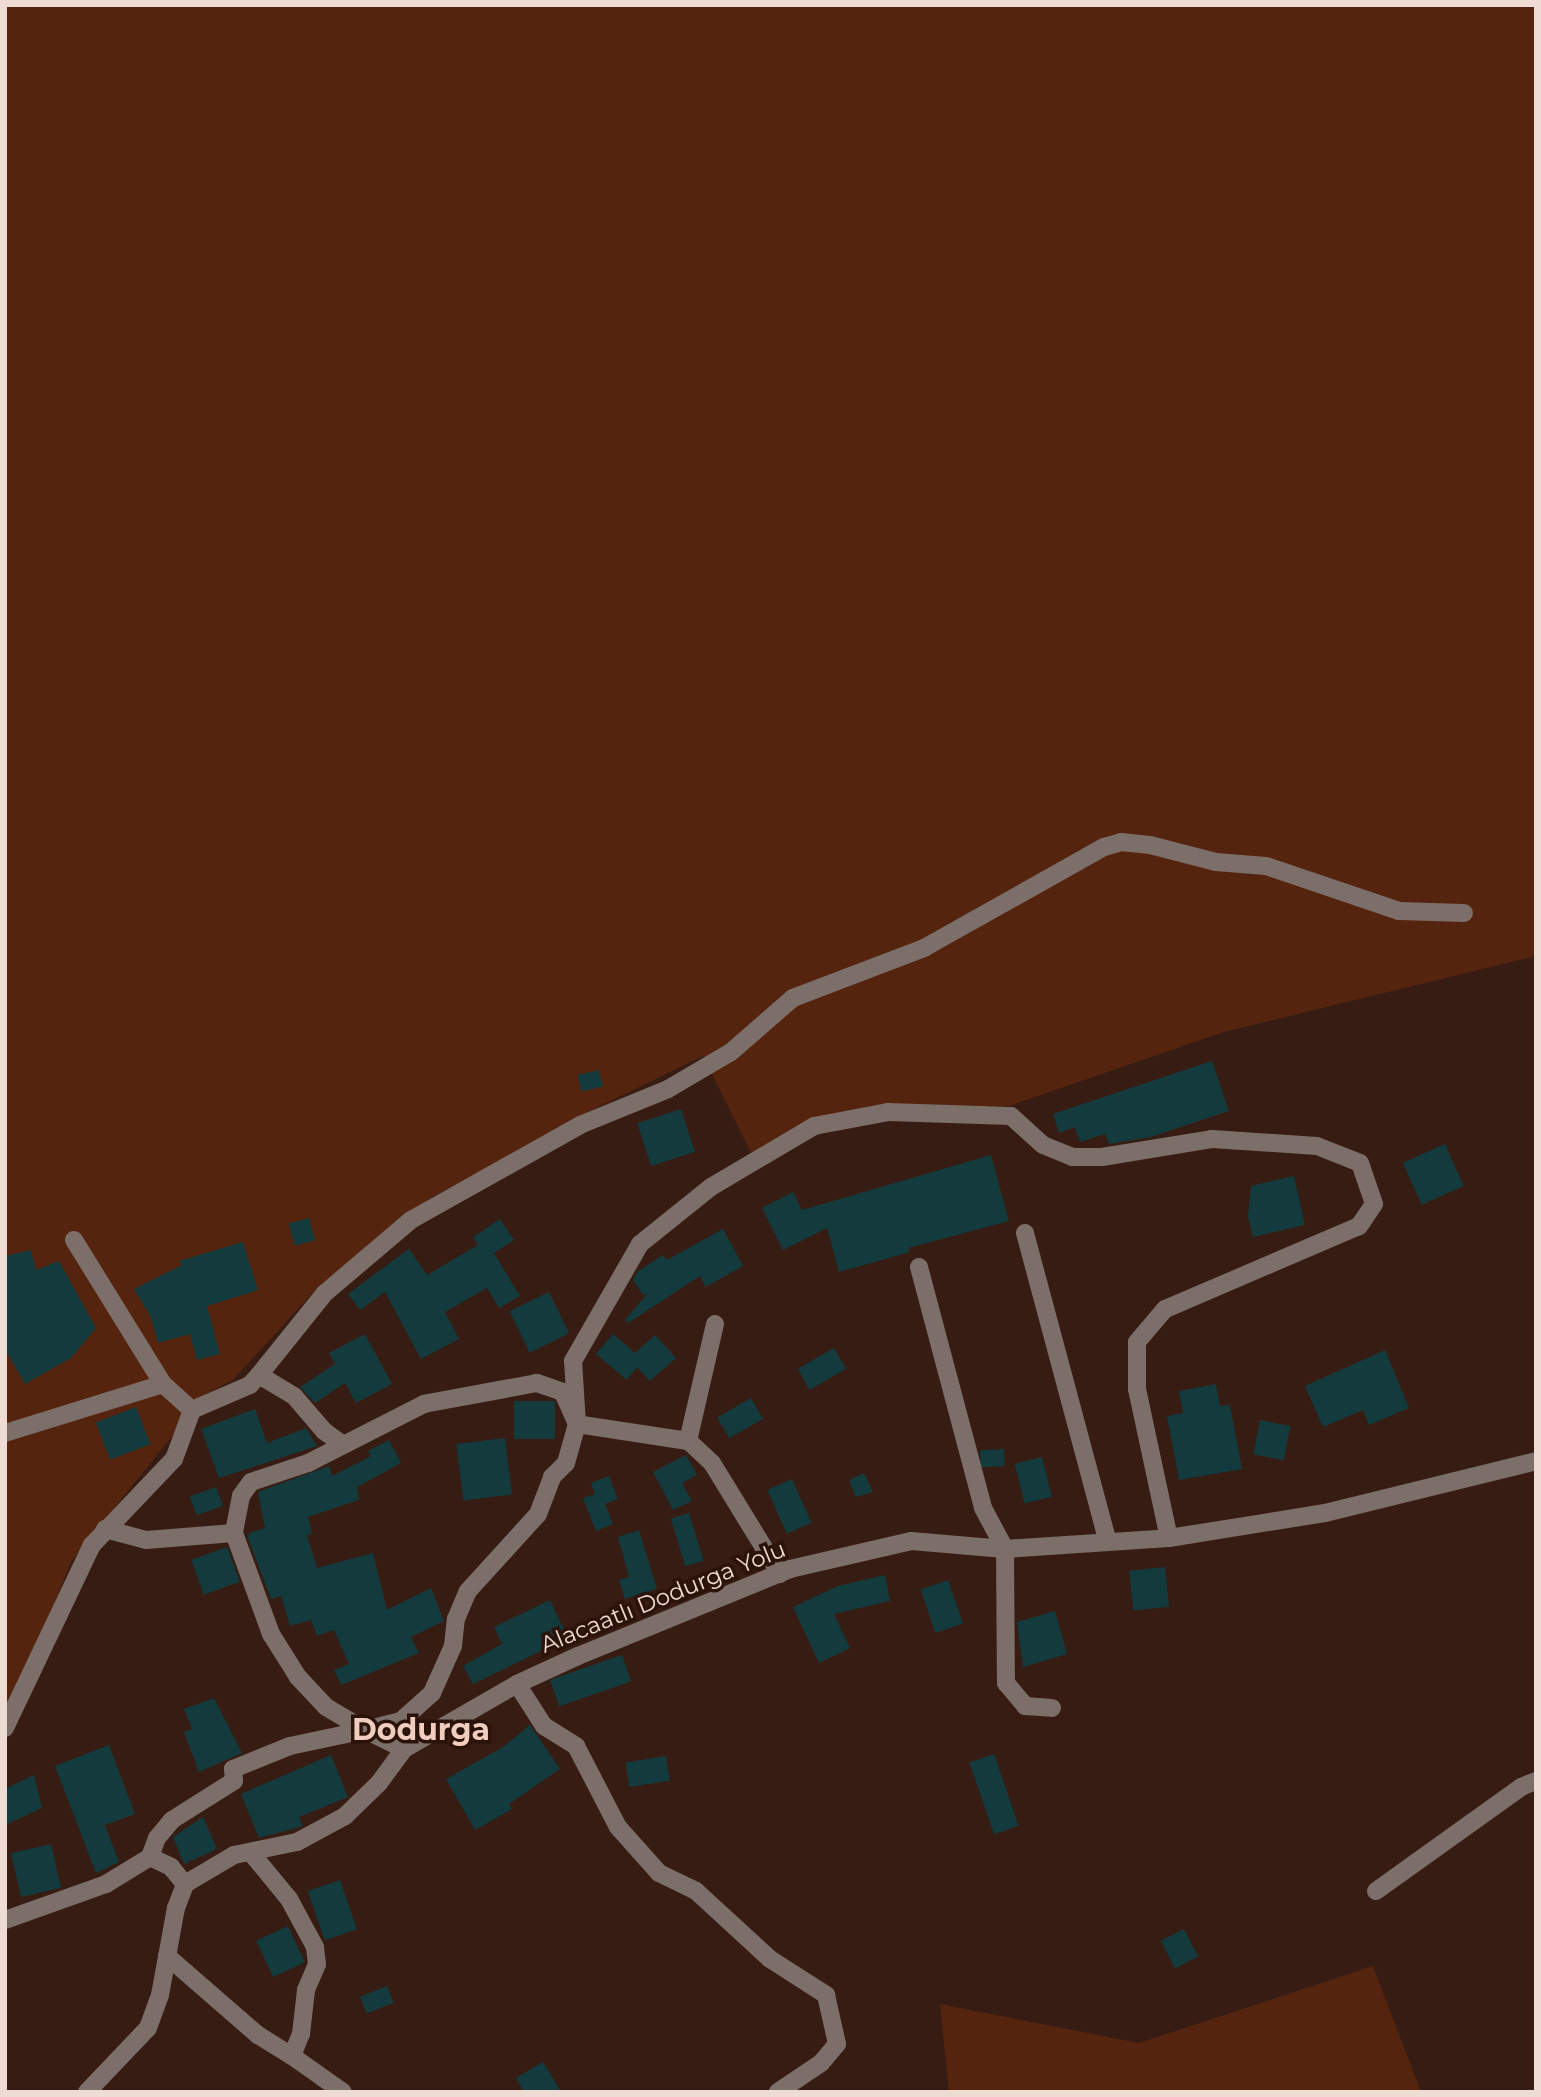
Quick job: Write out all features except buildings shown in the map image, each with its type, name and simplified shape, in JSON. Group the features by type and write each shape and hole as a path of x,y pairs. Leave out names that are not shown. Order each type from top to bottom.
{"street":[{"path":"5,1727 92,1545 174,1459 192,1410 250,1385 325,1293 411,1220 580,1125 667,1089 720,1058 793,998 924,948 1104,847 1121,842 1150,845 1216,862 1266,866 1399,911 1464,913"},
{"path":"5,1920 106,1884 150,1857 157,1838 172,1820 234,1781 233,1769 290,1746 401,1721 432,1693 453,1646 456,1619 468,1591 538,1514 552,1477 566,1463 577,1424 573,1360 640,1244 710,1188 814,1126 888,1112 981,1113 1012,1116 1043,1144 1072,1157 1102,1157 1212,1139 1317,1146 1360,1163 1374,1204 1359,1226 1165,1309 1137,1342 1136,1389 1169,1538"},
{"path":"1025,1233 1107,1540"},
{"path":"74,1240 163,1384 192,1410"},
{"path":"919,1267 983,1508 1005,1549 1006,1683 1025,1706 1052,1708"},
{"path":"688,1441 715,1324"},
{"path":"259,1375 294,1396 324,1431 342,1444"},
{"path":"404,1749 326,1707 298,1677 271,1634 234,1533 241,1496 251,1482 308,1463 424,1404 537,1383 563,1392 577,1424"},
{"path":"5,1433 163,1384"},
{"path":"577,1424 688,1441 712,1463 780,1574"},
{"name":"Alacaatlı Dodurga Yolu","path":"185,1884 234,1854 252,1853 296,1842 345,1816 379,1783 404,1749 517,1684 780,1574 912,1541 1005,1549 1107,1540 1169,1538 1325,1514 1536,1461"},
{"path":"105,1529 146,1540 234,1533"},
{"path":"517,1684 544,1726 576,1746 618,1827 659,1873 696,1891 770,1959 826,1995 837,2044 821,2063 778,2092"},
{"path":"1376,1891 1509,1794 1536,1781"},
{"path":"252,1853 289,1899 315,1947 317,1964 306,1990 301,2034 292,2056"},
{"path":"87,2092 110,2071 148,2028 185,1884 171,1867 150,1857"},
{"path":"167,1956 258,2035 343,2092"},
{"path":"110,2071 111,2092"}],"shaded area":[{"path":"5,5 1536,5 1536,956 1224,1032 1009,1106 869,1106 752,1155 703,1056 588,1112 429,1199 318,1287 233,1380 206,1394 71,1562 5,1726"},
{"path":"1373,1966 1421,2092 949,2092 940,2004 1139,2043"}],"district":[{"name":"Dodurga","path":"421,1730"}]}
